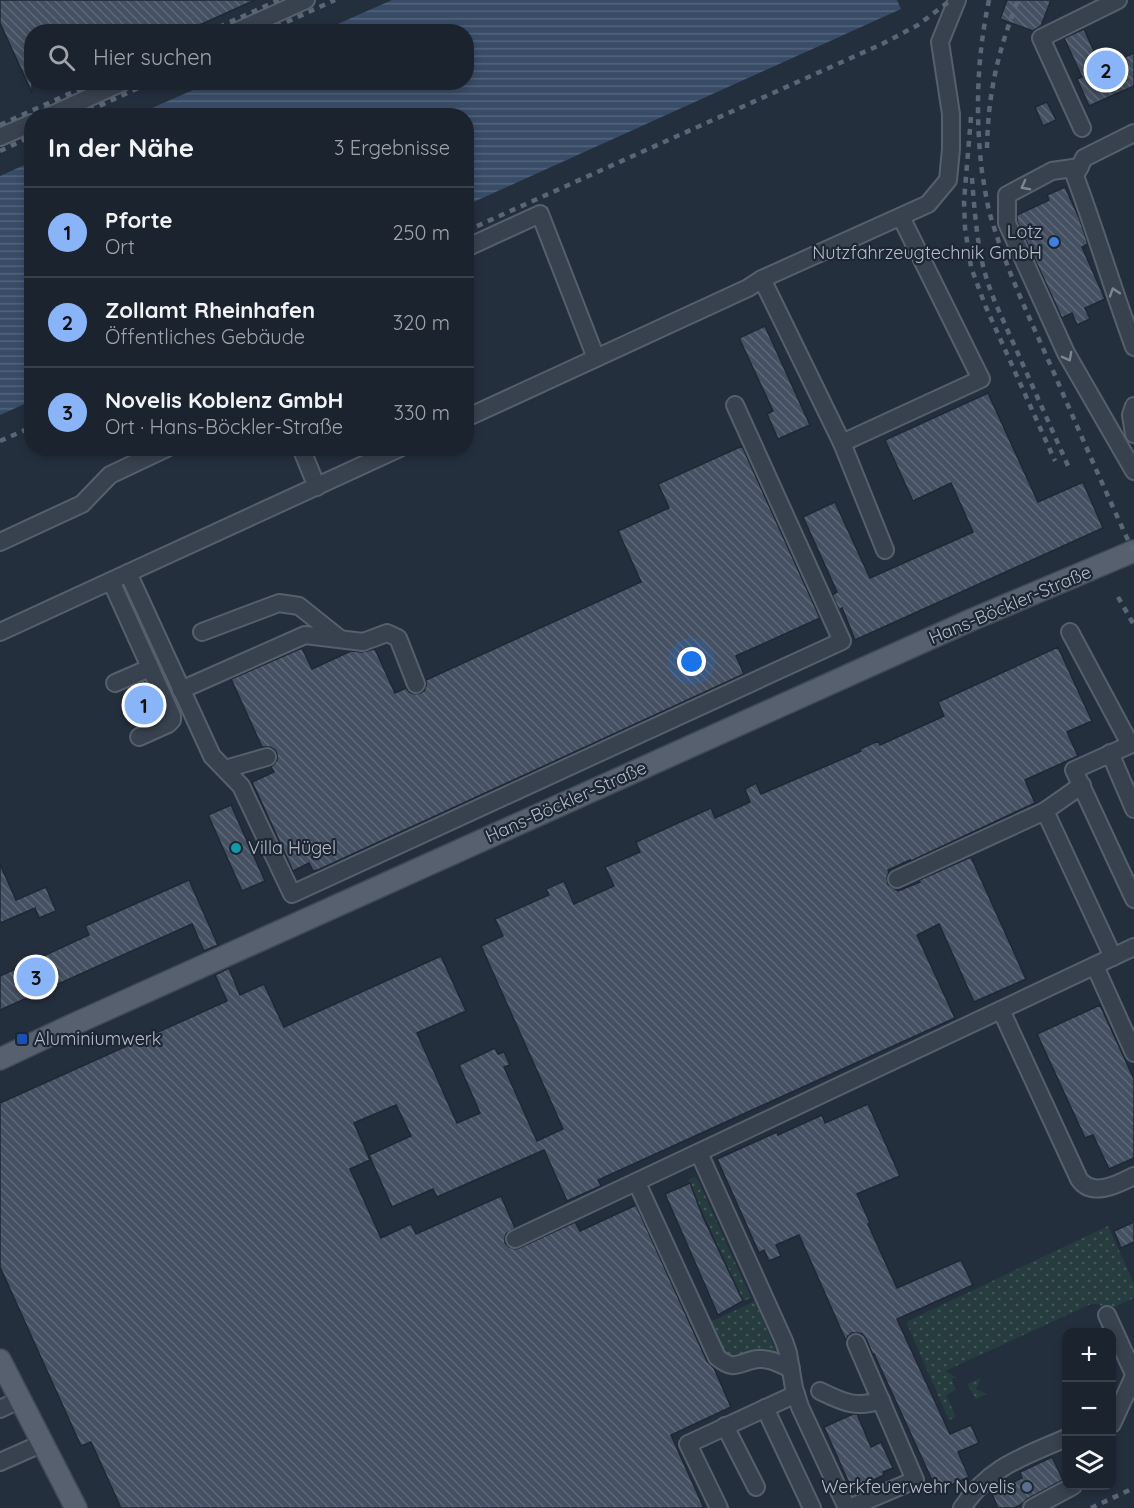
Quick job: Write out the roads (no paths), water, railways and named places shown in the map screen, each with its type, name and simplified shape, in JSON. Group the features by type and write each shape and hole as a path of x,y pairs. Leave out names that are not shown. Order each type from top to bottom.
{"main road":[{"name":"Hans-Böckler-Straße","path":"0,1059 970,620 1134,551"},
{"path":"0,1360 76,1508"}],"lane":[{"path":"253,24 306,0"},
{"path":"474,414 928,204 948,180 951,114 940,42 957,0"},
{"path":"1082,128 1041,38 1118,0"},
{"path":"66,108 106,90"},
{"path":"0,137 24,126"},
{"path":"1134,133 1084,158 1075,176 1134,347"},
{"path":"1080,167 1052,171 1008,195 1007,223 1066,354 1134,471"},
{"path":"474,244 540,214 596,358"},
{"path":"842,443 981,379 901,217"},
{"path":"762,279 842,443 885,550"},
{"path":"128,573 212,756 241,786 292,894 842,641 735,405"},
{"path":"1134,406 1131,415 1134,434"},
{"path":"0,542 82,504 110,475 150,456"},
{"path":"304,456 317,487"},
{"path":"0,632 383,456"},
{"path":"111,581 172,716 168,724 139,737"},
{"path":"202,632 279,603 299,606 340,639"},
{"path":"1070,632 1132,744 1074,770 1134,899"},
{"path":"181,690 305,635 363,642 387,633 398,638 416,684"},
{"path":"115,683 145,670 149,665"},
{"path":"1110,753 1134,809"},
{"path":"225,769 267,757"},
{"path":"897,879 1045,811 1082,785"},
{"path":"1045,811 1113,957"},
{"path":"516,1239 1134,947"},
{"path":"1095,966 1134,1053"},
{"path":"1001,1010 1083,1185 1091,1188 1112,1186 1134,1176"},
{"path":"699,1153 784,1341 800,1407 848,1508 915,1480 856,1343"},
{"path":"637,1183 717,1357 725,1363 736,1366 758,1359 770,1360 790,1369"},
{"path":"1107,1315 1134,1375 1116,1413"},
{"path":"820,1391 840,1401 856,1404 868,1404 881,1400"},
{"path":"719,1508 688,1444 796,1394"},
{"path":"0,1409 19,1400"},
{"path":"765,1408 812,1508"},
{"path":"725,1426 756,1487"},
{"path":"962,1508 973,1492 990,1476 1009,1464 1062,1440"},
{"path":"0,1462 43,1443"},
{"path":"1032,1508 1065,1490"}],"water":[{"path":"392,0 897,0 901,9 474,202 474,108 152,108 193,90 474,90 474,24 338,24"},
{"path":"24,165 24,404 0,415 0,176"}],"railway":[{"path":"226,24 279,0"},
{"path":"282,24 335,0"},
{"path":"474,227 882,44 918,25 951,0"},
{"path":"989,0 980,64 978,129 982,172 990,215 1021,298 1134,553"},
{"path":"987,148 989,109 995,72 1018,0"},
{"path":"38,108 77,90"},
{"path":"95,108 134,90"},
{"path":"0,125 24,114"},
{"path":"971,117 964,201 965,228 971,267 985,305 1055,461"},
{"path":"0,151 24,140"},
{"path":"972,178 979,247 989,285 1069,468"},
{"path":"0,441 24,430"},
{"path":"1118,597 1134,625"},
{"path":"1091,1508 1134,1488"}],"place":[{"name":"Zollamt Rheinhafen","path":"1106,70"},
{"name":"Lotz Nutzfahrzeugtechnik GmbH","path":"1054,242"},
{"name":"Pforte","path":"144,705"},
{"name":"Villa Hügel","path":"236,848"},
{"name":"Novelis Koblenz GmbH","path":"36,977"},
{"name":"Aluminiumwerk","path":"22,1039"},
{"name":"Werkfeuerwehr Novelis","path":"1027,1487"}]}
